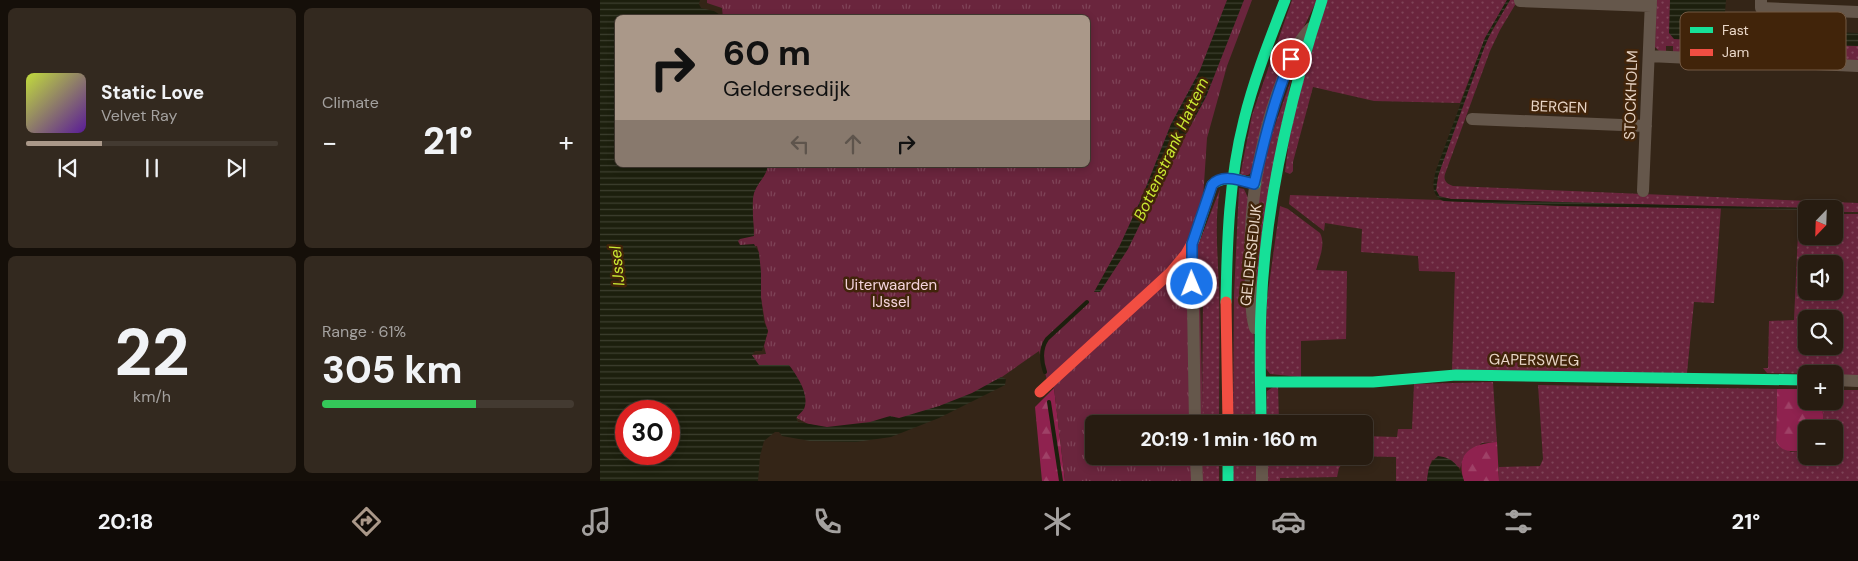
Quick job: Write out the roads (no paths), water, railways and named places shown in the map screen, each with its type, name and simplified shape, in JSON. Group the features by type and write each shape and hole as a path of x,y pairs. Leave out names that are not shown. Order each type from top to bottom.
{"street":[{"name":"GELDERSEDIJK","path":"1228,415 1228,248 1233,180 1240,135 1248,104 1259,68 1285,0"},
{"name":"GELDERSEDIJK","path":"1261,415 1260,341 1265,254 1276,178 1294,89 1322,0"},
{"path":"1520,1 1651,3"},
{"name":"STOCKHOLM","path":"1643,191 1651,3"},
{"path":"1761,3 1761,8 1858,12"},
{"name":"GELDERSEDIJK","path":"1260,341 1254,324 1249,264 1254,184 1264,138 1278,90 1298,43 1312,27"},
{"path":"1649,56 1680,57"},
{"name":"BERGEN","path":"1472,119 1646,126"},
{"name":"GELDERSEDIJK","path":"1040,392 1171,272 1186,254 1192,244 1215,181 1222,178 1254,184"},
{"name":"GELDERSEDIJK","path":"1192,244 1195,415"},
{"name":"GAPERSWEG","path":"1261,382 1373,382 1456,375 1798,380"},
{"path":"1843,380 1858,381"},
{"path":"1196,465 1197,481"},
{"path":"1228,465 1228,481"},
{"path":"1262,465 1262,481"}],"water":[{"name":"IJssel","path":"600,0 700,0 701,8 714,11 720,15 615,15 615,167 768,167 753,197 754,236 738,241 740,245 754,244 759,253 761,298 764,322 768,331 762,351 755,351 752,355 759,365 789,365 792,369 802,386 805,397 804,409 796,418 798,422 827,427 870,422 890,416 899,418 939,406 972,393 1001,377 1006,379 1005,385 939,418 891,437 856,442 810,441 782,436 779,432 775,432 764,441 760,456 758,481 600,481"},
{"path":"1227,0 1244,0 1206,97 1164,175 1128,249 1100,292 1094,292 1120,245 1142,197 1171,124 1200,70"},
{"path":"1507,0 1510,0 1492,30 1484,48 1438,176 1436,190 1440,197 1451,199 1798,208 1798,210 1564,206 1444,201 1440,199 1436,196 1434,188 1436,170 1485,38"},
{"path":"1670,0 1726,0 1725,12 1680,12 1680,39 1674,39 1669,33"},
{"path":"1846,33 1858,33 1858,46 1846,46"},
{"path":"1438,456 1444,457 1456,464 1461,471 1464,481 1427,481 1429,467"}],"waterway":[{"name":"Bottenstrank Hattem","path":"1045,372 1042,355 1047,339 1087,302"},
{"name":"Bottenstrank Hattem","path":"1049,402 1061,481"}],"park label":[{"name":"Uiterwaarden IJssel","path":"891,294"}]}
